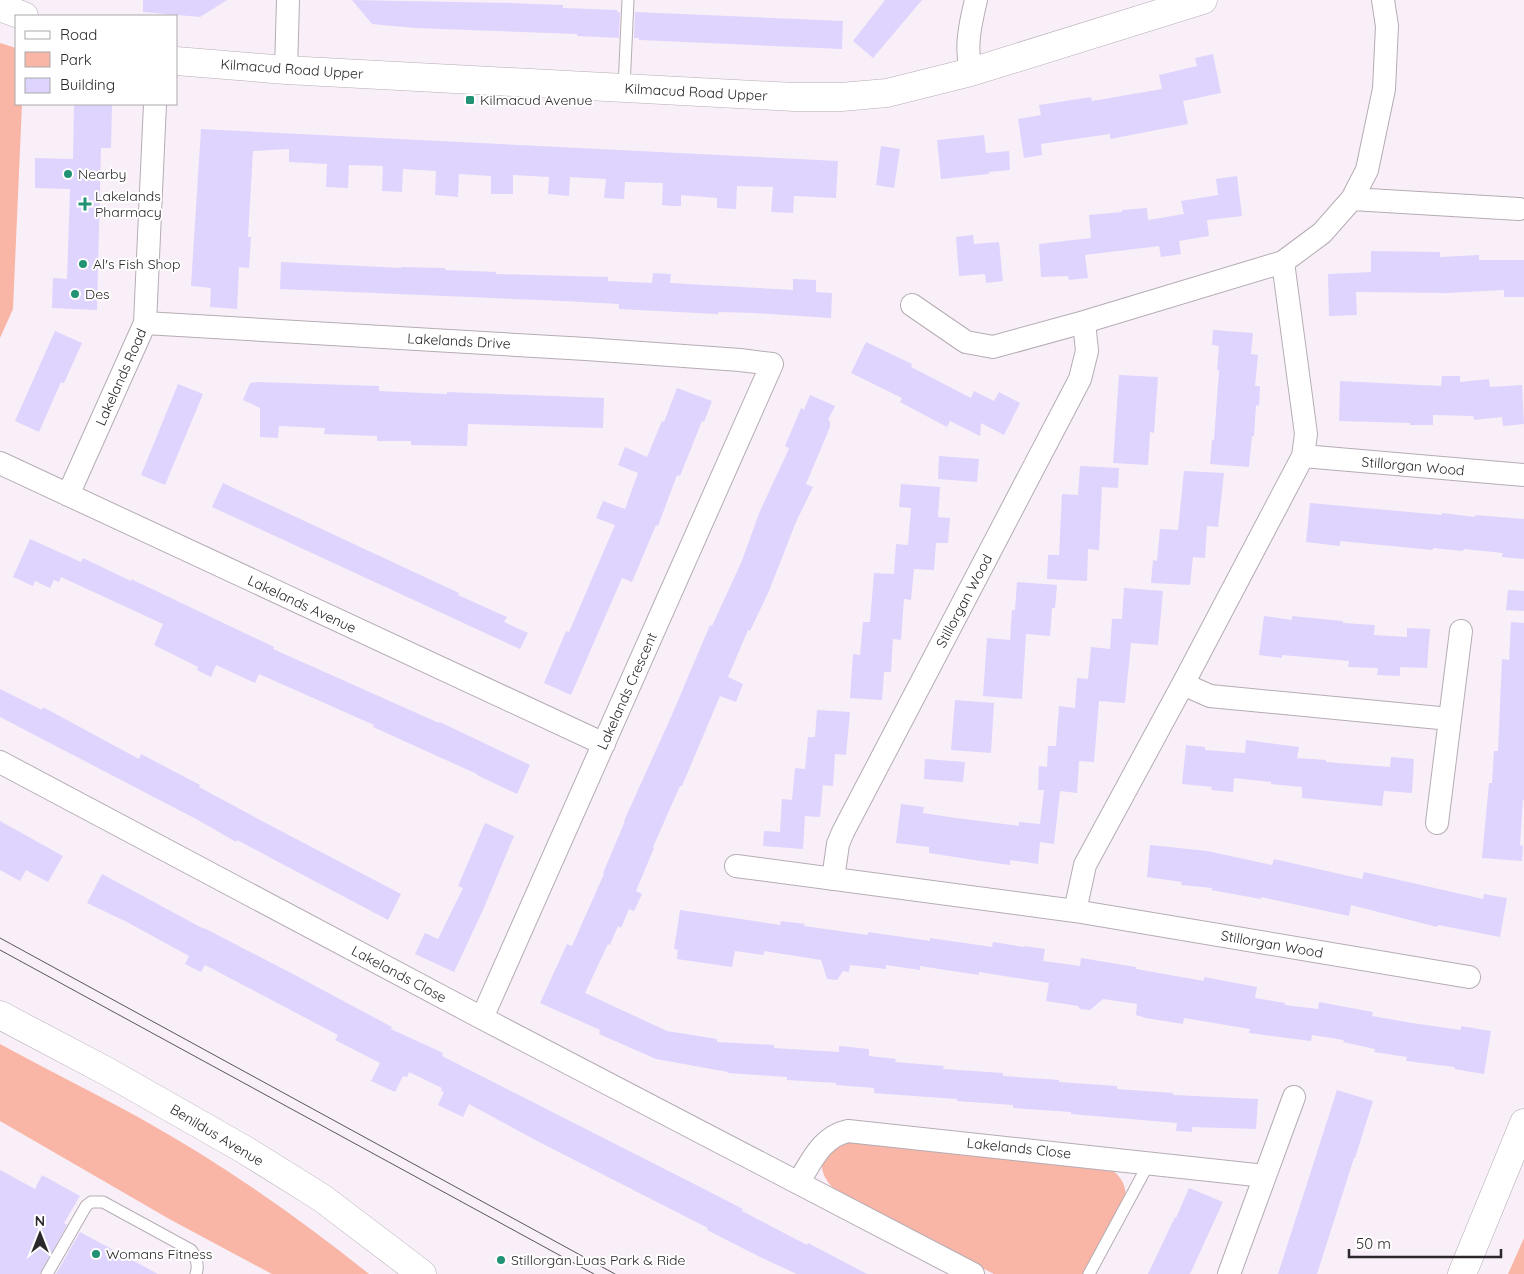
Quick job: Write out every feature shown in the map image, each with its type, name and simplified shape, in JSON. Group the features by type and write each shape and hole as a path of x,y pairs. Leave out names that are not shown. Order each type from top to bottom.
{"street":[{"path":"286,70 288,0"},
{"path":"971,72 967,56 976,0"},
{"name":"Kilmacud Road Upper","path":"178,60 286,70 794,97 841,97 887,93 971,72 1203,0"},
{"path":"912,305 966,342 994,347 1283,262 1322,233 1352,199 1368,170 1384,89 1387,26 1382,0"},
{"path":"0,7 21,15"},
{"name":"Lakelands Road","path":"68,495 145,324 155,105"},
{"path":"1352,199 1519,209"},
{"path":"1075,911 1085,866 1303,456 1306,434 1283,262"},
{"name":"Stillorgan Wood","path":"833,879 838,844 843,832 1080,379 1087,351 1084,322"},
{"name":"Lakelands Drive","path":"145,324 586,349 772,364"},
{"name":"Lakelands Crescent","path":"482,1018 772,364"},
{"name":"Stillorgan Wood","path":"1303,456 1524,475"},
{"name":"Lakelands Avenue","path":"0,463 604,744"},
{"path":"1437,822 1461,631"},
{"path":"1183,684 1210,696 1450,719"},
{"name":"Lakelands Close","path":"0,762 482,1018 972,1274"},
{"name":"Stillorgan Wood","path":"736,866 1075,911 1469,977"},
{"name":"Benildus Avenue","path":"0,1015 108,1072 244,1150 322,1198 422,1274"},
{"path":"1229,1274 1294,1097"},
{"path":"1462,1274 1524,1123"},
{"name":"Lakelands Close","path":"798,1183 823,1144 838,1133 848,1131 1265,1176"}],"lane":[{"path":"624,88 628,0"},
{"path":"1089,1274 1149,1163"},
{"path":"47,1274 86,1206 96,1202 102,1202 191,1250 196,1256 198,1266 196,1274"}],"green space":[{"path":"0,43 15,48 15,105 22,105 13,309 0,338"},
{"path":"0,1044 138,1117 198,1152 286,1211 369,1274 272,1274 171,1220 0,1121"},
{"path":"842,1140 1111,1169 1122,1181 1126,1196 1085,1274 994,1274 839,1194 826,1180 822,1163 825,1157"},
{"path":"1524,1238 1524,1274 1508,1274"}],"building":[{"path":"143,0 227,0 200,17 143,12"},
{"path":"352,0 563,5 563,8 617,10 617,12 620,12 619,38 577,36 577,34 415,28 372,24"},
{"path":"885,0 922,0 873,58 853,41"},
{"path":"635,12 843,21 842,49 639,40 639,38 634,38"},
{"path":"1213,54 1221,93 1183,101 1188,124 1110,139 1110,134 1041,144 1042,155 1024,158 1018,119 1041,115 1039,105 1091,97 1092,101 1162,89 1159,75 1197,66 1195,58"},
{"path":"74,105 112,105 111,148 101,148 97,310 52,308 53,278 67,279 70,189 35,188 35,158 73,159"},
{"path":"201,129 838,161 836,198 794,196 793,213 771,212 773,187 737,186 736,209 717,208 717,198 681,195 681,206 672,206 662,205 663,183 625,182 624,199 604,198 606,179 570,177 569,196 548,194 549,177 513,175 513,194 491,194 491,176 459,174 458,197 435,195 436,171 403,169 402,192 382,191 383,166 349,165 348,188 326,187 327,164 289,162 289,149 253,151 248,237 251,237 249,268 239,267 237,309 210,307 211,288 191,286"},
{"path":"984,135 986,153 1009,151 1010,170 941,179 937,140"},
{"path":"881,146 900,149 894,188 876,185"},
{"path":"1237,176 1242,216 1207,220 1209,236 1179,241 1181,254 1161,257 1159,246 1085,255 1088,278 1069,280 1068,276 1041,277 1039,244 1091,238 1089,215 1147,208 1148,220 1184,214 1181,201 1218,195 1216,179"},
{"path":"973,235 974,244 999,242 1003,281 986,283 985,274 959,276 956,237"},
{"path":"1371,251 1440,252 1440,257 1479,255 1479,260 1524,260 1524,297 1504,297 1504,290 1447,293 1356,292 1357,315 1329,316 1328,274 1371,272"},
{"path":"281,262 401,268 445,268 445,270 496,272 496,274 608,277 608,281 652,283 653,273 671,274 670,283 793,290 793,279 816,280 816,292 832,293 831,318 754,313 719,312 718,314 619,309 619,304 564,301 280,289"},
{"path":"1213,330 1253,333 1251,354 1258,355 1255,386 1260,386 1259,406 1256,405 1249,467 1210,464 1212,440 1214,440 1219,370 1217,370 1219,346 1212,345"},
{"path":"55,331 82,343 64,383 61,382 39,432 15,421"},
{"path":"866,342 912,364 911,367 971,398 974,391 994,401 999,392 1020,403 1004,435 981,423 980,436 950,421 947,427 900,402 902,398 851,373"},
{"path":"1119,375 1158,377 1154,433 1150,432 1148,465 1113,463"},
{"path":"1442,376 1460,376 1460,382 1489,379 1490,387 1522,385 1524,424 1503,426 1502,417 1474,420 1473,416 1433,415 1433,425 1339,421 1340,381 1441,386"},
{"path":"250,383 379,386 379,391 604,398 603,428 468,424 467,446 411,445 411,441 377,441 377,436 324,434 325,428 279,426 278,438 260,437 260,408 243,400"},
{"path":"178,384 203,394 165,485 141,475"},
{"path":"677,388 712,401 680,476 677,475 658,526 656,525 632,582 622,578 571,695 544,683 566,631 569,632 615,525 596,518 603,501 625,509 638,473 618,465 625,447 647,457 662,421 664,422"},
{"path":"810,395 835,406 828,420 830,421 830,427 806,484 813,487 796,522 769,591 750,631 748,630 728,677 743,684 736,702 720,696 682,786 680,786 653,847 636,891 642,894 634,911 629,909 621,928 618,926 585,993 667,1031 717,1039 717,1042 774,1045 774,1048 839,1052 839,1046 869,1049 869,1056 896,1059 895,1062 944,1066 943,1069 1003,1073 1003,1076 1117,1086 1117,1089 1173,1093 1173,1095 1258,1099 1256,1129 1192,1127 1192,1132 1176,1131 1177,1123 1013,1108 1013,1105 957,1101 957,1099 874,1093 874,1088 787,1080 787,1077 728,1073 656,1059 599,1034 600,1030 540,1003 567,944 572,946 604,874 624,821 710,625 712,626 741,563 760,511 789,448 785,446 801,408 804,410"},
{"path":"939,456 979,459 977,482 938,479"},
{"path":"1080,466 1119,468 1118,488 1102,487 1099,550 1088,549 1087,581 1047,579 1048,555 1059,555 1062,494 1078,495"},
{"path":"1184,471 1224,473 1218,527 1207,526 1205,558 1193,557 1190,585 1151,583 1153,560 1157,561 1160,529 1178,530"},
{"path":"223,483 507,617 504,622 528,633 520,649 212,507"},
{"path":"901,484 940,487 938,517 950,518 948,543 936,543 934,570 914,569 911,600 904,599 901,640 893,639 891,672 884,672 882,700 850,698 853,654 860,655 863,622 870,622 874,573 894,574 896,544 908,545 911,508 899,507"},
{"path":"1310,503 1442,515 1442,513 1475,517 1475,515 1524,519 1524,559 1502,557 1503,553 1464,549 1463,551 1433,548 1433,550 1340,541 1340,546 1306,542"},
{"path":"30,539 81,562 83,558 131,581 131,579 274,647 273,649 440,722 530,765 517,794 373,727 374,725 259,674 255,683 216,665 211,677 197,670 198,667 154,645 163,624 61,577 59,582 54,580 50,588 35,581 33,586 13,577"},
{"path":"1017,582 1057,585 1055,608 1052,608 1050,636 1026,634 1022,699 983,696 987,638 1010,640 1012,610 1015,610"},
{"path":"1124,588 1163,591 1158,645 1131,643 1125,703 1099,701 1094,762 1079,761 1077,793 1060,791 1054,844 1040,842 1038,864 1010,860 1010,865 987,862 929,853 929,847 896,843 901,804 924,807 923,813 956,818 1019,826 1019,822 1040,824 1044,790 1038,790 1039,766 1047,767 1048,746 1056,746 1059,706 1075,708 1077,678 1088,679 1091,647 1110,649 1112,619 1122,619"},
{"path":"1508,590 1524,591 1524,611 1506,610"},
{"path":"1264,616 1292,620 1292,616 1375,625 1374,635 1407,637 1407,628 1430,629 1427,668 1400,667 1400,676 1377,675 1378,668 1348,667 1349,661 1282,655 1282,658 1259,655"},
{"path":"1511,622 1524,623 1524,800 1520,845 1523,846 1522,861 1482,858 1489,783 1492,783 1494,751 1498,751 1502,659 1509,660"},
{"path":"0,689 42,710 43,707 139,759 141,754 262,821 401,894 388,920 0,717"},
{"path":"955,700 994,703 991,753 951,750"},
{"path":"817,710 850,712 846,755 835,754 833,786 823,785 820,817 805,816 803,849 763,846 764,831 780,832 782,799 792,800 795,768 805,769 808,737 815,737"},
{"path":"1246,740 1299,747 1297,758 1326,760 1326,762 1390,767 1391,757 1414,759 1412,793 1384,791 1382,806 1302,798 1302,787 1271,784 1271,782 1234,778 1233,792 1211,790 1212,787 1182,784 1186,745 1205,747 1205,750 1245,753"},
{"path":"925,759 965,762 963,782 924,779"},
{"path":"0,821 63,856 48,882 26,870 20,881 0,870"},
{"path":"485,823 514,836 483,910 454,972 415,954 425,933 438,939 463,888 458,886"},
{"path":"1150,845 1207,851 1272,865 1274,859 1362,879 1364,872 1483,899 1484,894 1507,898 1500,937 1438,925 1437,927 1351,905 1349,916 1261,897 1261,899 1211,890 1212,888 1181,885 1182,882 1147,877"},
{"path":"102,874 392,1027 391,1029 443,1053 442,1056 743,1209 742,1211 807,1245 808,1243 867,1274 797,1274 707,1230 708,1228 469,1104 463,1117 438,1105 444,1092 441,1091 442,1088 409,1072 407,1077 403,1076 395,1092 371,1081 380,1063 335,1040 338,1035 205,965 201,972 185,964 189,956 127,922 87,903"},
{"path":"680,910 780,925 781,921 805,924 804,926 868,935 868,932 992,947 993,942 1025,946 1045,949 1043,961 1080,966 1081,958 1204,981 1204,977 1257,987 1255,998 1285,1003 1285,1005 1318,1009 1319,1002 1373,1012 1372,1016 1412,1023 1461,1030 1461,1026 1491,1031 1484,1074 1454,1069 1455,1067 1406,1061 1407,1057 1374,1052 1375,1049 1343,1042 1344,1040 1312,1035 1311,1041 1249,1033 1250,1029 1184,1018 1183,1024 1146,1018 1136,1015 1137,1004 1103,999 1090,1010 1080,1009 1078,1006 1046,1001 1049,983 979,972 979,975 920,966 920,970 886,965 886,969 850,965 849,972 843,971 837,980 827,979 821,960 764,951 764,955 735,951 732,967 677,959 678,950 674,949"},
{"path":"1337,1090 1373,1101 1355,1158 1317,1274 1278,1274"},
{"path":"0,1170 35,1189 42,1175 80,1196 64,1223 67,1225 40,1274 0,1274"},
{"path":"1189,1188 1223,1202 1190,1274 1148,1274 1176,1218"},
{"name":"Womans Fitness","path":"80,1232 158,1274 56,1274"}],"tram line":[{"path":"0,938 615,1274"},
{"path":"0,950 594,1274"}],"place":[{"name":"Kilmacud Avenue","path":"470,100"},
{"name":"Nearby","path":"68,174"},
{"name":"Lakelands Pharmacy","path":"85,204"},
{"name":"Al's Fish Shop","path":"83,264"},
{"name":"Des","path":"75,294"},
{"name":"Womans Fitness","path":"96,1254"},
{"name":"Stillorgan Luas Park & Ride","path":"501,1260"}]}
